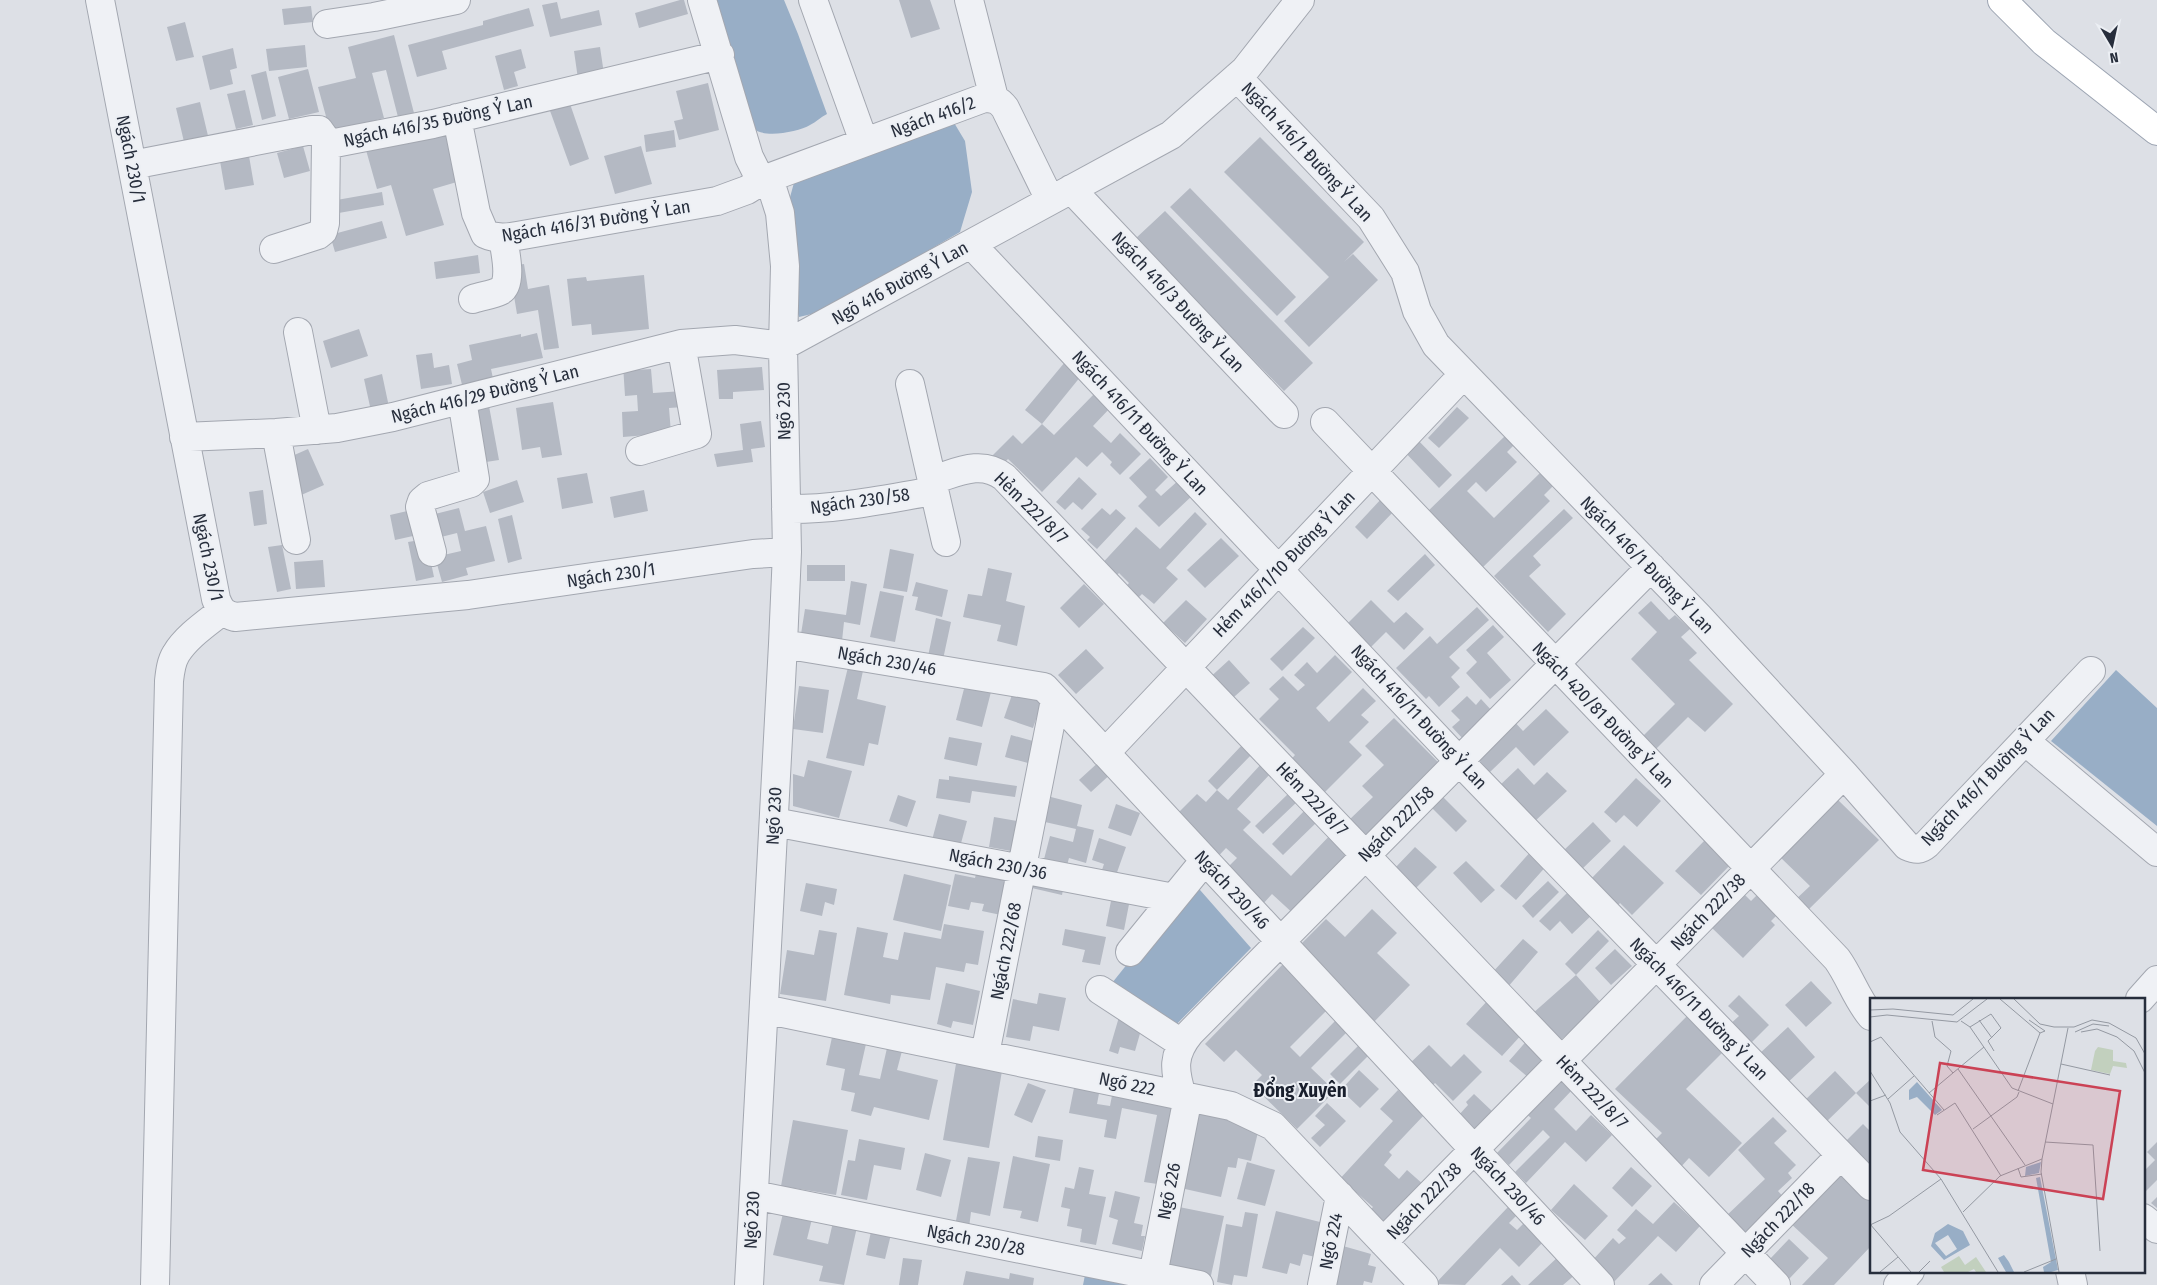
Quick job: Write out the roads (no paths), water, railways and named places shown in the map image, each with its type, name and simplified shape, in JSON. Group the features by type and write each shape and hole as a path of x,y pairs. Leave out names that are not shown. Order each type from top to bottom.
{"main road":[{"path":"2002,0 2044,42 2157,131"}],"street":[{"name":"Ngách 230/1","path":"100,0 216,598 222,611 235,617 468,595 753,554 787,552"},
{"path":"327,24 374,17 456,0"},
{"path":"702,0 749,157 776,198 784,239 783,346"},
{"path":"813,0 864,142"},
{"path":"969,0 994,98"},
{"name":"Ngõ 416 Đường Ỷ Lan","path":"783,346 1171,135 1245,70 1300,0"},
{"name":"Ngách 416/35 Đường Ỷ Lan","path":"132,165 312,130 319,130 329,144 335,144 457,118 720,55"},
{"name":"Ngách 416/1 Đường Ỷ Lan","path":"1237,77 1371,218 1405,272 1417,311 1436,345 1651,567 1844,774 1907,846 1914,849 1922,848 2091,671"},
{"name":"Ngách 416/2","path":"763,180 976,101 994,98 1001,102 1061,195"},
{"name":"Ngách 416/31 Đường Ỷ Lan","path":"457,118 480,227 485,234 503,238 717,201 747,190 763,180"},
{"path":"274,249 318,235 323,231 325,223 326,141"},
{"name":"Ngách 416/3 Đường Ỷ Lan","path":"1061,195 1284,414"},
{"path":"473,299 501,291 505,285 508,276 503,238"},
{"name":"Ngách 416/11 Đường Ỷ Lan","path":"971,244 1459,761 1870,1185"},
{"path":"298,332 316,430"},
{"name":"Ngách 416/29 Đường Ỷ Lan","path":"184,436 276,433 337,428 393,417 681,344 736,340 783,346"},
{"path":"640,451 697,434 681,344"},
{"name":"Ngõ 230","path":"749,1285 784,644 787,552 783,346"},
{"name":"Hẻm 416/1/10 Đường Ỷ Lan","path":"1105,753 1463,375"},
{"name":"Ngách 230/58","path":"910,384 946,542"},
{"path":"432,552 420,507 422,501 428,496 472,483 475,479 462,400"},
{"name":"Ngách 420/81 Đường Ỷ Lan","path":"1325,422 1837,959 1848,975 1855,993 1870,1015"},
{"path":"276,433 296,540"},
{"name":"Hẻm 222/8/7","path":"933,485 974,468 986,467 996,471 1186,667 1776,1285"},
{"name":"Ngách 230/58","path":"786,509 805,510 844,506 933,485"},
{"name":"Ngách 222/58","path":"1181,1043 1651,567"},
{"path":"155,1285 169,681 176,653 222,611"},
{"name":"Ngách 230/46","path":"784,644 1044,687 1600,1285"},
{"name":"Ngách 222/68","path":"985,1054 1055,700"},
{"path":"2025,741 2157,852"},
{"name":"Ngách 222/38","path":"1383,1242 1844,774"},
{"name":"Ngách 230/36","path":"774,822 1174,898"},
{"path":"1130,952 1205,860"},
{"path":"2141,998 2157,980"},
{"path":"1100,990 1181,1043 1177,1054 1176,1066 1177,1078 1185,1096"},
{"name":"Ngõ 222","path":"764,1009 1231,1106 1273,1126 1424,1285"},
{"name":"Ngõ 226","path":"1152,1280 1185,1096"},
{"name":"Ngách 222/18","path":"1714,1285 1841,1155"},
{"name":"Ngách 230/28","path":"754,1195 1152,1280 1199,1285"},
{"name":"Ngõ 224","path":"1322,1285 1340,1196"},
{"path":"2144,1219 2157,1229"},
{"path":"1898,1285 1909,1272"},
{"path":"2070,1272 2073,1285"}],"water":[{"path":"714,0 784,0 827,114 805,128 789,132 772,134 753,128"},
{"path":"953,121 965,141 972,192 960,232 859,291 816,313 799,317 793,298 789,201 795,179"},
{"path":"2116,670 2157,708 2157,826 2051,741"},
{"path":"1193,882 1251,948 1172,1029 1108,988"},
{"path":"1086,1270 1138,1285 1083,1285"}],"district":[{"name":"Đổng Xuyên","path":"1300,1090"}]}
